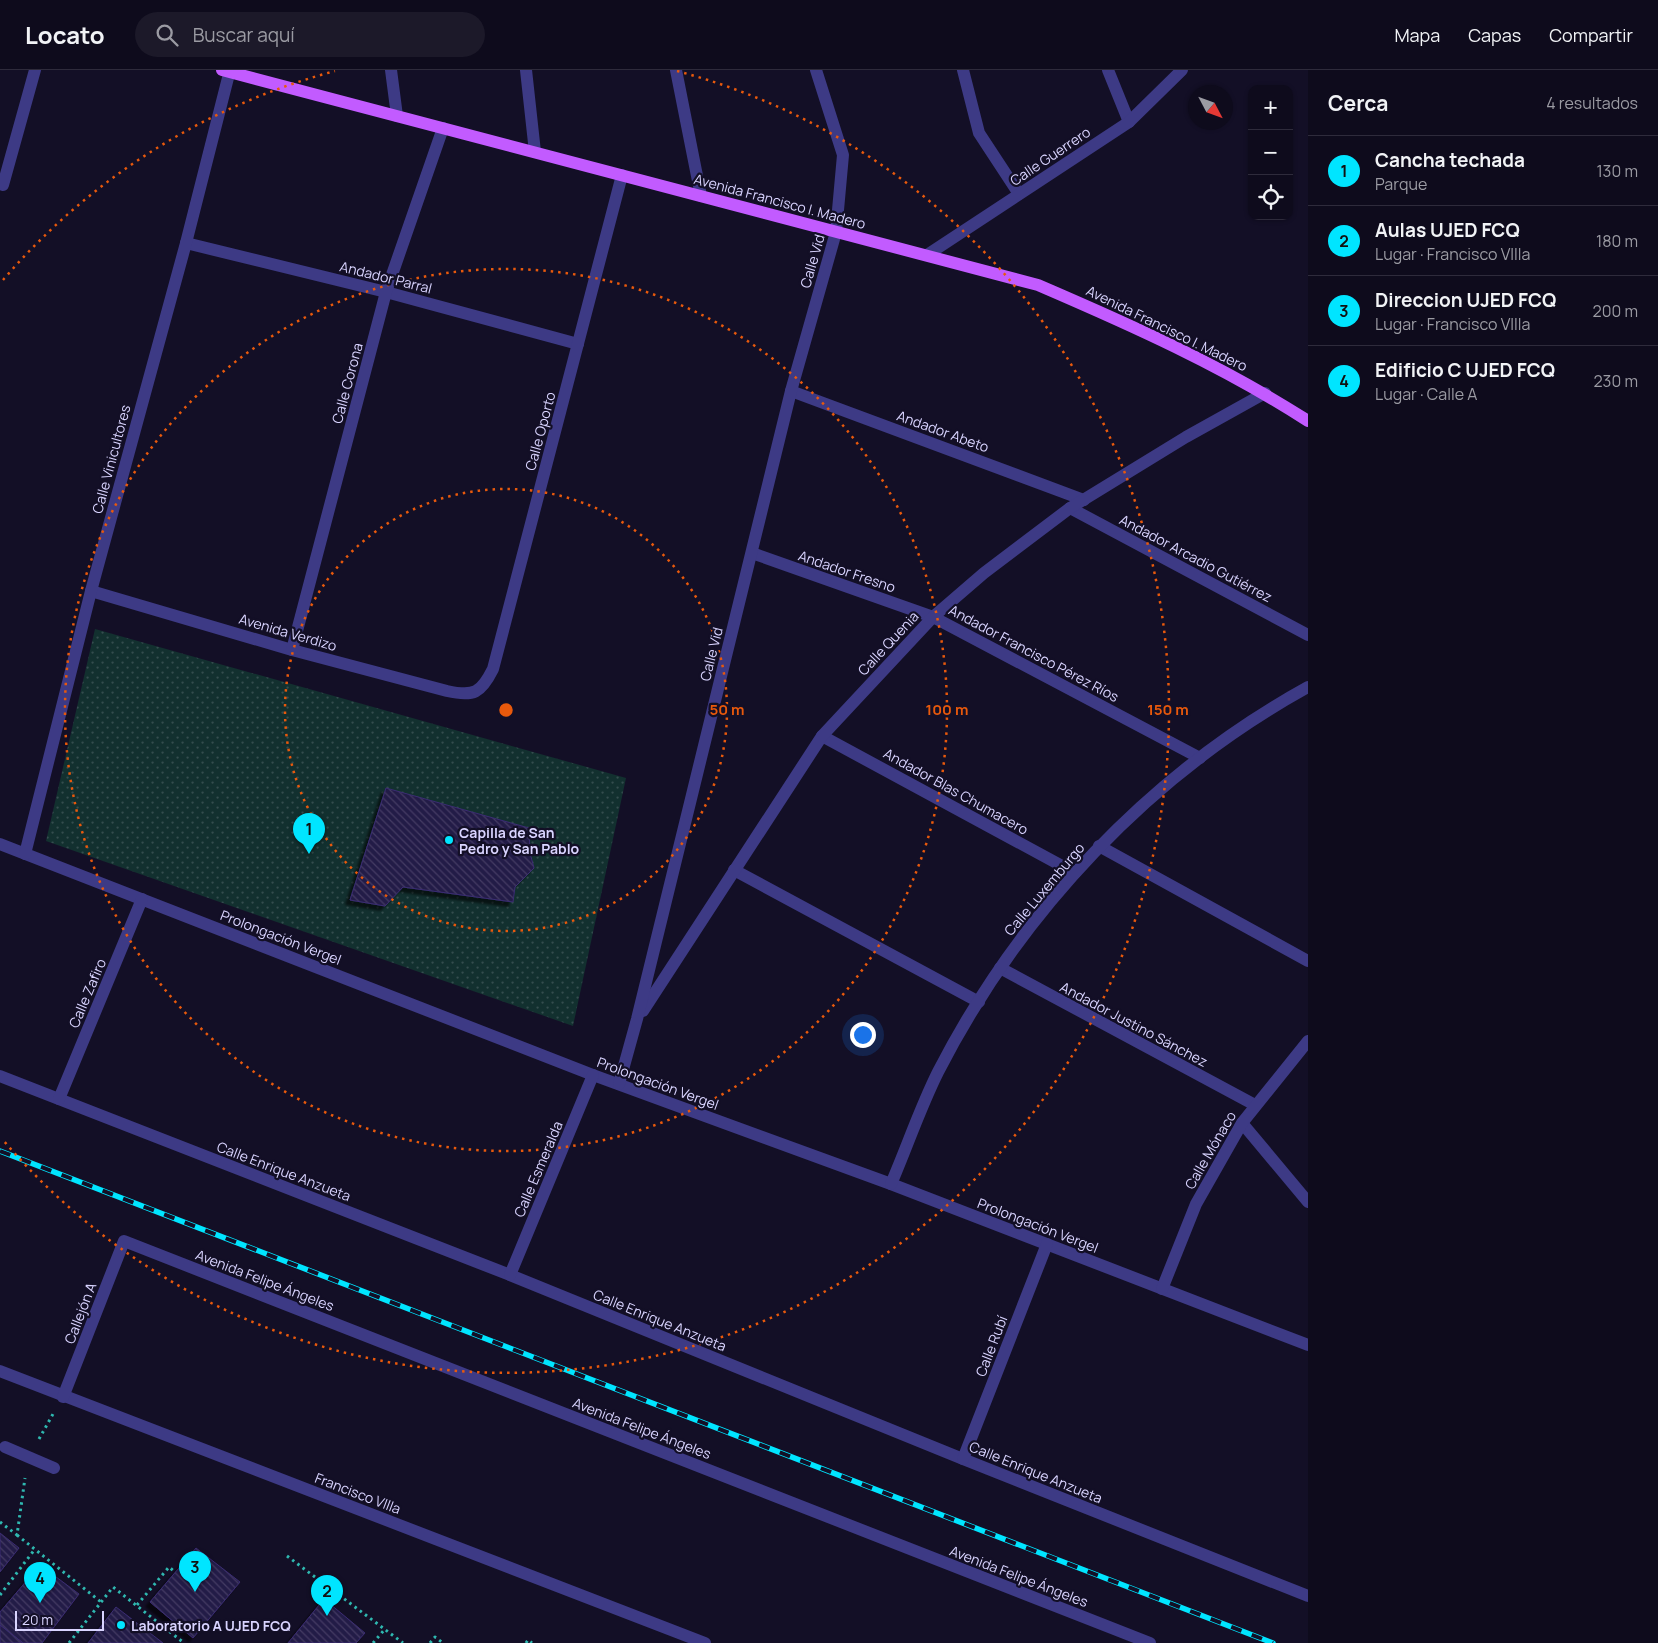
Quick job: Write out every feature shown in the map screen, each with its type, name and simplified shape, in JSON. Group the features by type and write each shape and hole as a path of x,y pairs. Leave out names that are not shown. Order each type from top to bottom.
{"main road":[{"name":"Avenida Francisco I. Madero","path":"227,71 1038,285 1129,324 1265,393 1308,422"}],"street":[{"path":"3,185 35,70"},
{"path":"391,70 397,116"},
{"path":"526,70 535,152"},
{"path":"676,70 701,196"},
{"name":"Calle Vid","path":"619,1084 638,1020 791,391 836,232 843,156 816,70"},
{"path":"963,70 980,132 1019,194"},
{"path":"1108,70 1129,122"},
{"name":"Calle Guerrero","path":"927,255 1129,122 1182,70"},
{"name":"Calle Vinicultores","path":"26,854 91,591 186,243 227,71"},
{"name":"Calle Corona","path":"292,650 386,292 443,128"},
{"name":"Calle Oporto","path":"478,691 486,683 493,669 622,175"},
{"name":"Andador Parral","path":"186,243 386,292 578,344"},
{"name":"Andador Abeto","path":"791,391 1084,500"},
{"name":"Calle Quenia","path":"638,1020 822,736 933,617 984,573 1070,508 1186,437 1265,393"},
{"name":"Andador Arcadio Gutiérrez","path":"1070,508 1308,635"},
{"name":"Andador Fresno","path":"752,553 933,617"},
{"name":"Avenida Verdizo","path":"91,591 292,650 447,691 464,694 478,691"},
{"name":"Andador Francisco Pérez Ríos","path":"933,617 1200,758"},
{"name":"Calle Luxemburgo","path":"891,1184 938,1073 1000,968 1047,905 1099,846 1157,792 1228,737 1308,686"},
{"name":"Andador Blas Chumacero","path":"822,736 1075,873"},
{"name":"Prolongación Vergel","path":"0,844 594,1075 891,1184 1308,1345"},
{"path":"1099,846 1308,961"},
{"path":"734,870 980,1002"},
{"name":"Calle Zafiro","path":"59,1099 142,899"},
{"name":"Andador Justino Sánchez","path":"1000,968 1255,1105"},
{"name":"Calle Mónaco","path":"1162,1289 1196,1204 1242,1123 1308,1041"},
{"name":"Calle Esmeralda","path":"510,1275 594,1075"},
{"name":"Calle Enrique Anzueta","path":"0,1076 510,1275 963,1459 1308,1596"},
{"path":"1242,1123 1308,1202"},
{"name":"Callejón A","path":"63,1397 124,1241"},
{"name":"Avenida Felipe Ángeles","path":"124,1241 1150,1643"},
{"name":"Calle Rubí","path":"963,1459 1047,1244"},
{"name":"Francisco VIlla","path":"0,1371 63,1397 705,1643"},
{"path":"4,1447 54,1468"}],"path":[{"path":"17,1535 101,1602"},
{"path":"0,1595 35,1549"},
{"path":"287,1556 403,1643"},
{"path":"137,1605 169,1567 175,1572"},
{"path":"69,1643 113,1586 184,1643"},
{"path":"373,1643 385,1629"},
{"path":"430,1643 435,1637 443,1643"},
{"path":"526,1643 528,1640 532,1643"}],"green space":[{"path":"95,629 626,778 573,1026 46,841"}],"building":[{"name":"Capilla de San Pedro y San Pablo","path":"386,788 529,828 530,853 534,868 515,887 513,902 403,887 385,906 350,900"},
{"path":"0,1533 19,1548 0,1572"},
{"path":"196,1548 240,1582 193,1638 150,1602"},
{"path":"40,1565 79,1594 42,1643 23,1643 0,1625 0,1612"},
{"path":"324,1599 365,1633 356,1643 288,1643"},
{"name":"Laboratorio A UJED FCQ","path":"116,1607 163,1643 88,1643"},
{"path":"0,1625 23,1643 0,1643"}],"railway":[{"path":"0,1151 1273,1643"}],"place":[{"name":"Capilla de San Pedro y San Pablo","path":"449,840"},
{"name":"Cancha techada","path":"309,854"},
{"name":"Direccion UJED FCQ","path":"195,1592"},
{"name":"Edificio C UJED FCQ","path":"40,1603"},
{"name":"Aulas UJED FCQ","path":"327,1616"},
{"name":"Laboratorio A UJED FCQ","path":"121,1625"}]}
